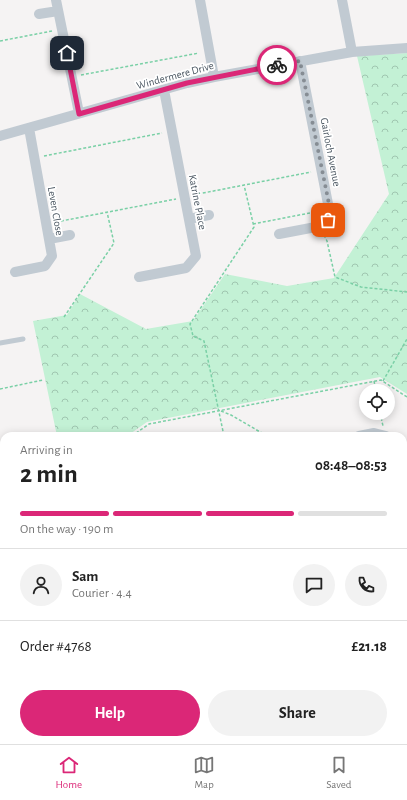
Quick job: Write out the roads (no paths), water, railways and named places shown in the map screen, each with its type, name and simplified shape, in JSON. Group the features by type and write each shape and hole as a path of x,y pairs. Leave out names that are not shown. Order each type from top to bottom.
{"street":[{"path":"56,0 79,114"},
{"path":"200,0 214,77"},
{"path":"342,0 352,52"},
{"path":"39,14 58,11"},
{"name":"Windermere Drive","path":"0,136 214,77 352,52 407,48"},
{"name":"Gairloch Avenue","path":"279,234 321,226 330,217 330,209 300,61"},
{"name":"Katrine Place","path":"139,277 186,268 196,256 164,90"},
{"name":"Leven Close","path":"15,272 46,266 52,256 29,128"},
{"path":"189,219 209,215"},
{"path":"49,239 70,235"}],"lane":[{"path":"0,343 23,339"}]}
